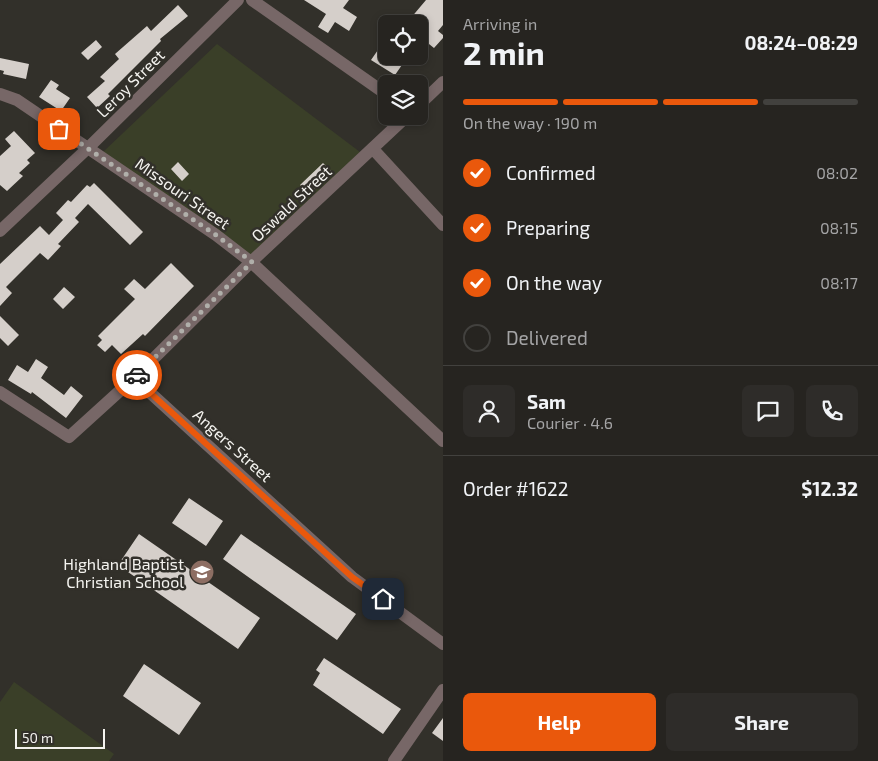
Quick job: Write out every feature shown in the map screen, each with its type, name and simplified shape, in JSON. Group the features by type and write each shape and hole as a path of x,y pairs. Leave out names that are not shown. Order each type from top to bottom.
{"street":[{"name":"Leroy Street","path":"0,231 88,148 238,0"},
{"path":"252,0 378,88"},
{"path":"428,96 443,82"},
{"name":"Missouri Street","path":"0,94 17,100 216,235 252,262 443,441"},
{"name":"Oswald Street","path":"134,378 252,262 398,125"},
{"path":"374,149 443,224"},
{"path":"0,392 69,437 134,378"},
{"name":"Angers Street","path":"134,378 352,577 443,644"},
{"path":"394,761 443,690"}],"green space":[{"path":"217,44 360,152 251,256 103,152"},
{"path":"14,682 114,754 109,761 0,761 0,702"}],"building":[{"path":"304,0 349,0 343,8 357,17 349,31 335,22 328,33 318,27 326,14"},
{"path":"426,0 443,0 443,25 438,31 443,35 443,38 434,48 428,43 428,15 413,15"},
{"path":"178,5 188,16 160,39 161,41 108,94 110,96 97,108 87,97 105,81 100,77 119,59 115,54 147,26 151,31"},
{"path":"96,40 102,47 88,60 81,53"},
{"path":"378,50 378,64 371,60"},
{"path":"0,58 29,64 26,79 3,74 4,71 0,70"},
{"path":"379,65 402,65 395,75"},
{"path":"51,80 59,85 56,89 70,98 61,111 39,97"},
{"path":"14,131 35,153 27,160 30,163 19,173 23,176 7,191 0,185 0,156 11,146 5,139"},
{"path":"178,162 189,174 182,181 171,169"},
{"path":"323,163 332,172 309,194 300,185"},
{"path":"94,183 143,232 130,245 88,204 75,218 79,222 58,244 61,246 48,260 40,253 6,287 12,293 0,306 0,264 40,226 49,235 63,220 56,213 68,200 71,202 87,185 90,187"},
{"path":"171,263 194,286 145,336 143,334 121,354 112,345 105,352 97,345 102,340 98,336 135,299 124,289 134,279 145,289"},
{"path":"64,287 75,297 63,309 53,299"},
{"path":"0,316 19,335 8,346 0,338"},
{"path":"36,359 48,367 41,378 64,395 71,386 83,396 66,418 32,392 31,394 8,380 17,365 28,372"},
{"path":"189,498 223,521 206,546 172,523"},
{"path":"139,534 260,618 238,649 118,565"},
{"path":"241,534 356,614 337,640 223,559"},
{"path":"324,658 401,709 383,734 313,685 320,673 316,670"},
{"path":"144,664 201,703 179,735 123,696"},
{"path":"443,718 443,741 432,733"}],"way so far":[{"path":"59,129 216,235 252,262 137,375"}],"place":[{"name":"Highland Baptist Christian School","path":"202,572"}],"route":[{"path":"137,375 134,378 352,577 383,599"}]}
